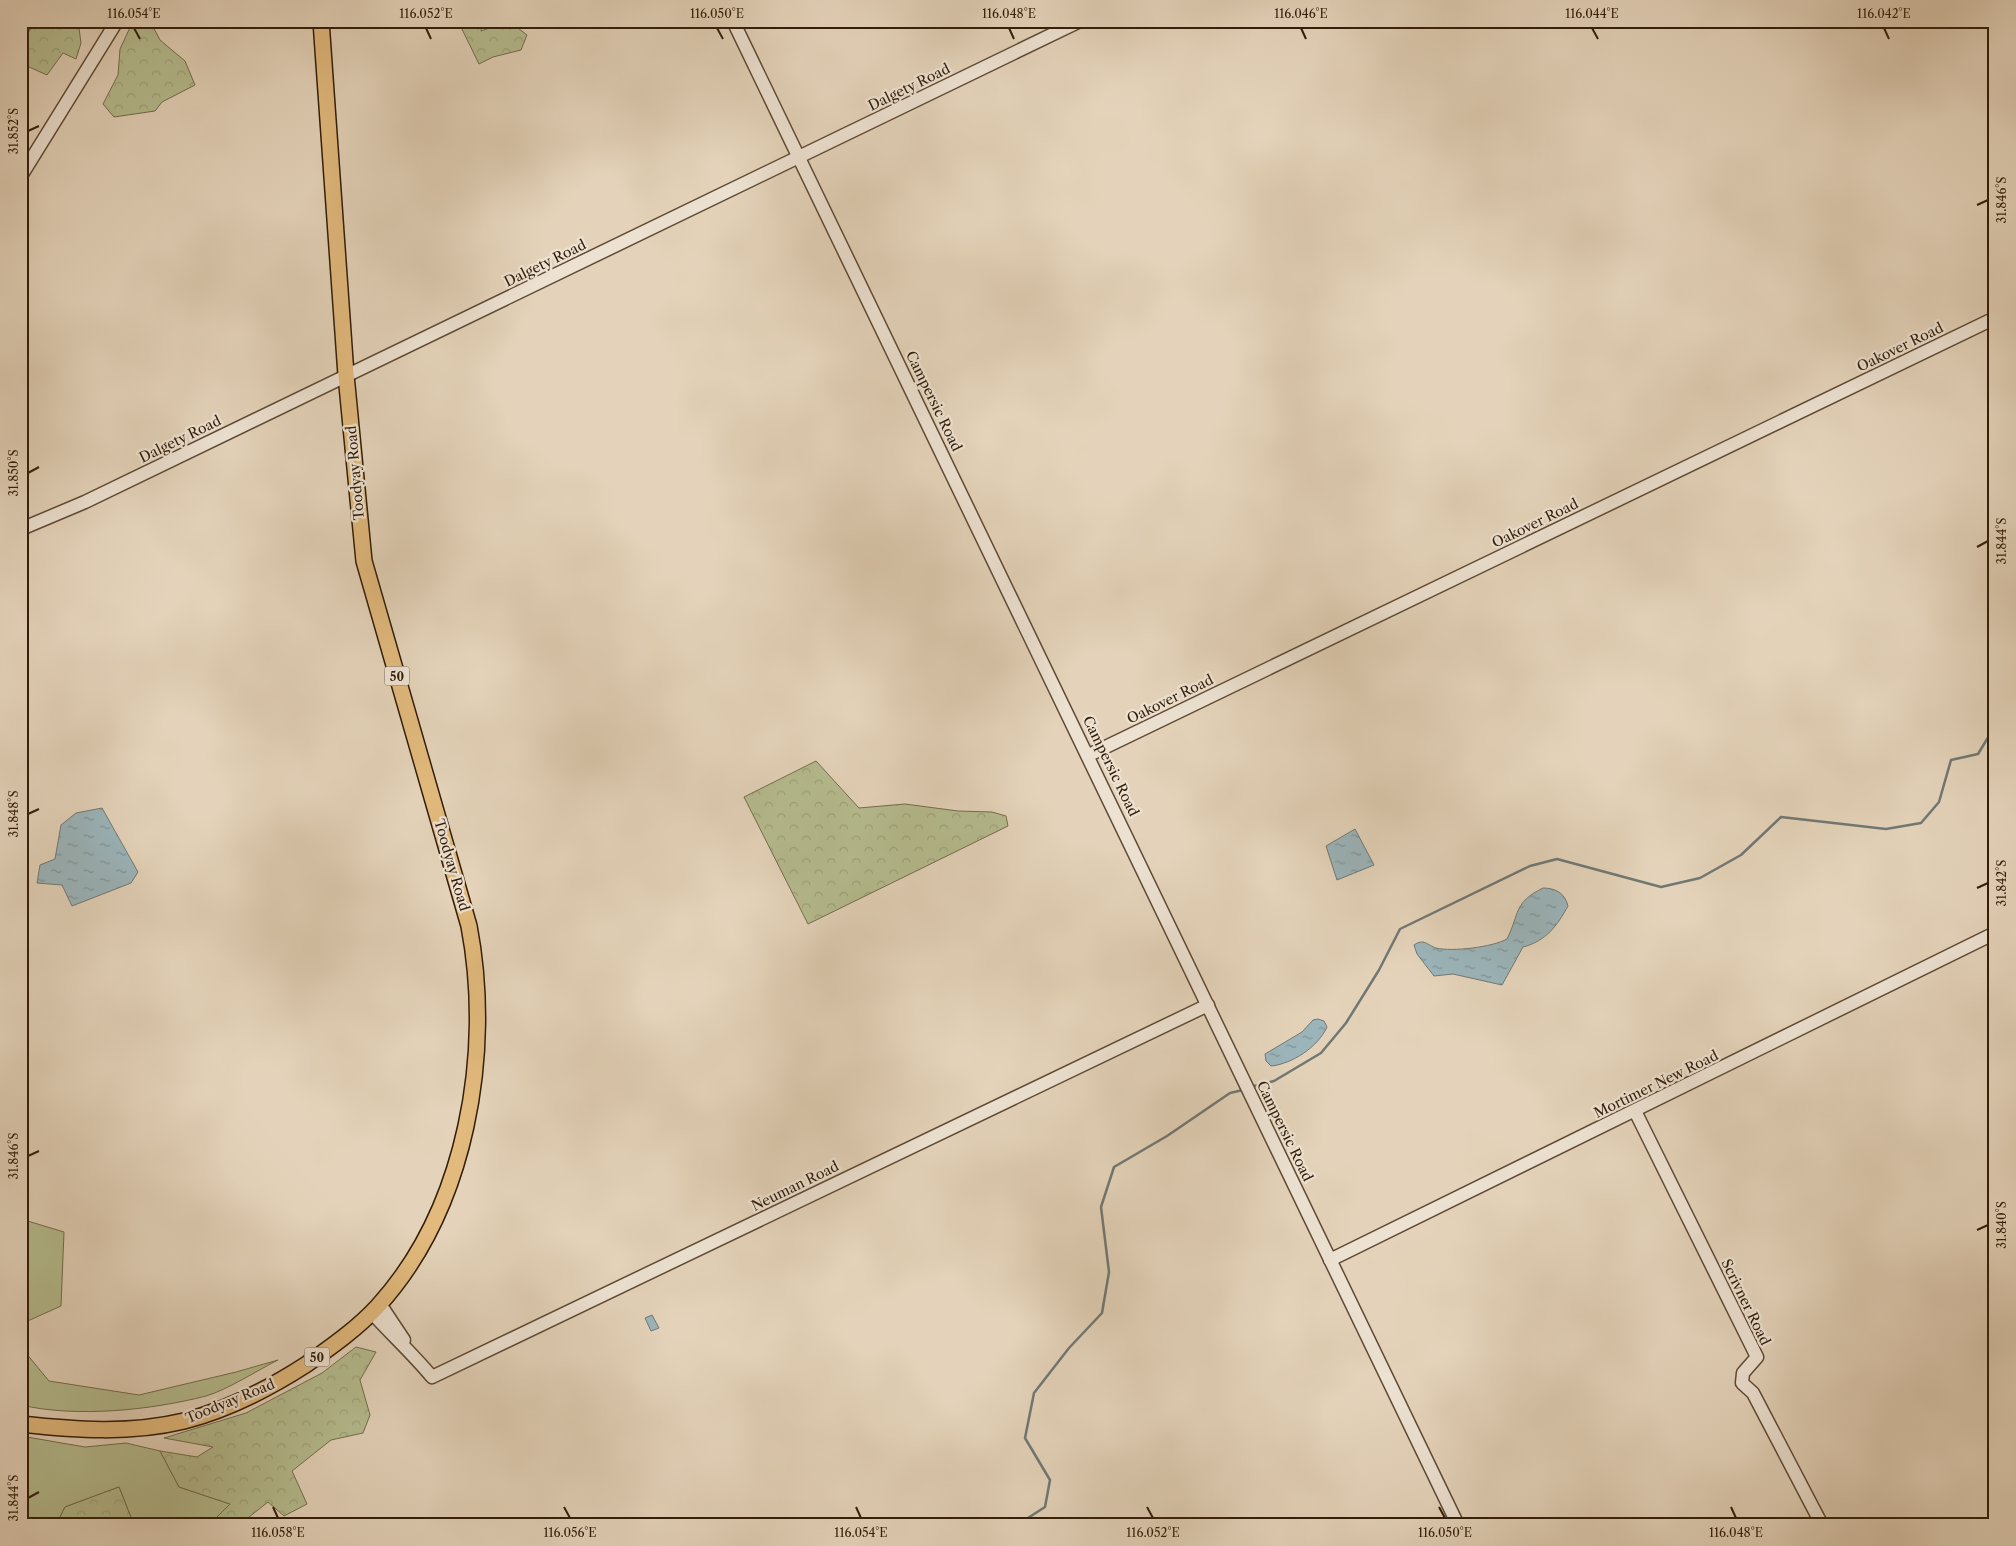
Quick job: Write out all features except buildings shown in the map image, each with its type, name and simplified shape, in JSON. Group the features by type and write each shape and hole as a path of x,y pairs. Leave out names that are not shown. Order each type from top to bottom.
{"main road":[{"name":"Toodyay Road","path":"21,1424 97,1430 136,1429 185,1420 246,1398 281,1381 321,1354 376,1309 411,1261 438,1213 457,1158 471,1101 476,1068 476,965 459,886 364,561 346,374 321,21"}],"street":[{"path":"21,176 117,21"},
{"name":"Campersic Road","path":"733,21 1089,754 1458,1525"},
{"name":"Dalgety Road","path":"21,529 85,502 346,374 799,158 1080,21"},
{"name":"Oakover Road","path":"1089,754 1995,318"},
{"name":"Mortimer New Road","path":"1330,1260 1995,933"},
{"name":"Neuman Road","path":"376,1309 403,1336 407,1347 432,1377 1208,1005"},
{"name":"Scrivner Road","path":"1635,1111 1757,1358 1743,1373 1742,1383 1753,1393 1822,1525"}],"green space":[{"path":"21,21 84,21 79,28 81,43 76,59 63,53 47,75 29,67 21,71"},
{"path":"133,21 150,21 160,40 185,61 195,85 162,102 155,111 114,117 103,104 118,75 120,49"},
{"path":"458,21 483,21 481,31 509,21 527,35 521,50 493,57 479,64"},
{"path":"816,761 859,808 905,804 958,811 992,812 1006,816 1008,826 808,924 744,797"},
{"path":"21,1219 64,1232 61,1306 21,1324"},
{"path":"21,1347 49,1381 139,1395 278,1360 233,1385 206,1396 162,1405 114,1411 66,1411 21,1405"},
{"path":"356,1347 376,1352 360,1380 370,1415 363,1433 331,1440 292,1471 307,1504 284,1516 268,1502 239,1525 209,1525 230,1504 179,1487 160,1451 197,1457 213,1447 164,1438 246,1413 322,1373"},
{"path":"21,1436 85,1447 126,1443 160,1451 179,1487 230,1504 209,1525 134,1525 119,1487 65,1507 56,1525 21,1525"},
{"path":"119,1487 134,1525 56,1525 65,1507"}],"water":[{"path":"102,808 138,872 131,883 72,906 62,885 37,883 40,865 55,859 61,825 76,813"},
{"path":"1355,829 1374,865 1337,880 1326,846"},
{"path":"1543,888 1559,892 1567,901 1568,906 1550,932 1538,941 1523,947 1502,985 1453,974 1434,976 1417,954 1414,945 1420,942 1436,948 1462,949 1501,942 1507,939 1522,904 1533,893"},
{"path":"1313,1020 1324,1021 1327,1027 1311,1048 1296,1058 1279,1065 1271,1066 1266,1061 1265,1054 1302,1032"},
{"path":"652,1315 659,1328 651,1331 645,1318"}],"waterway":[{"path":"21,39 37,21"},
{"path":"1250,1087 1274,1081 1321,1053 1346,1023 1379,970 1400,929 1530,866 1557,859 1661,887 1700,878 1741,855 1781,817 1886,829 1921,823 1939,802 1951,760 1978,754 1995,726"},
{"path":"1017,1525 1045,1507 1050,1480 1025,1438 1034,1393 1069,1348 1102,1313 1109,1272 1101,1207 1114,1167 1167,1136 1230,1093 1243,1090"}]}
